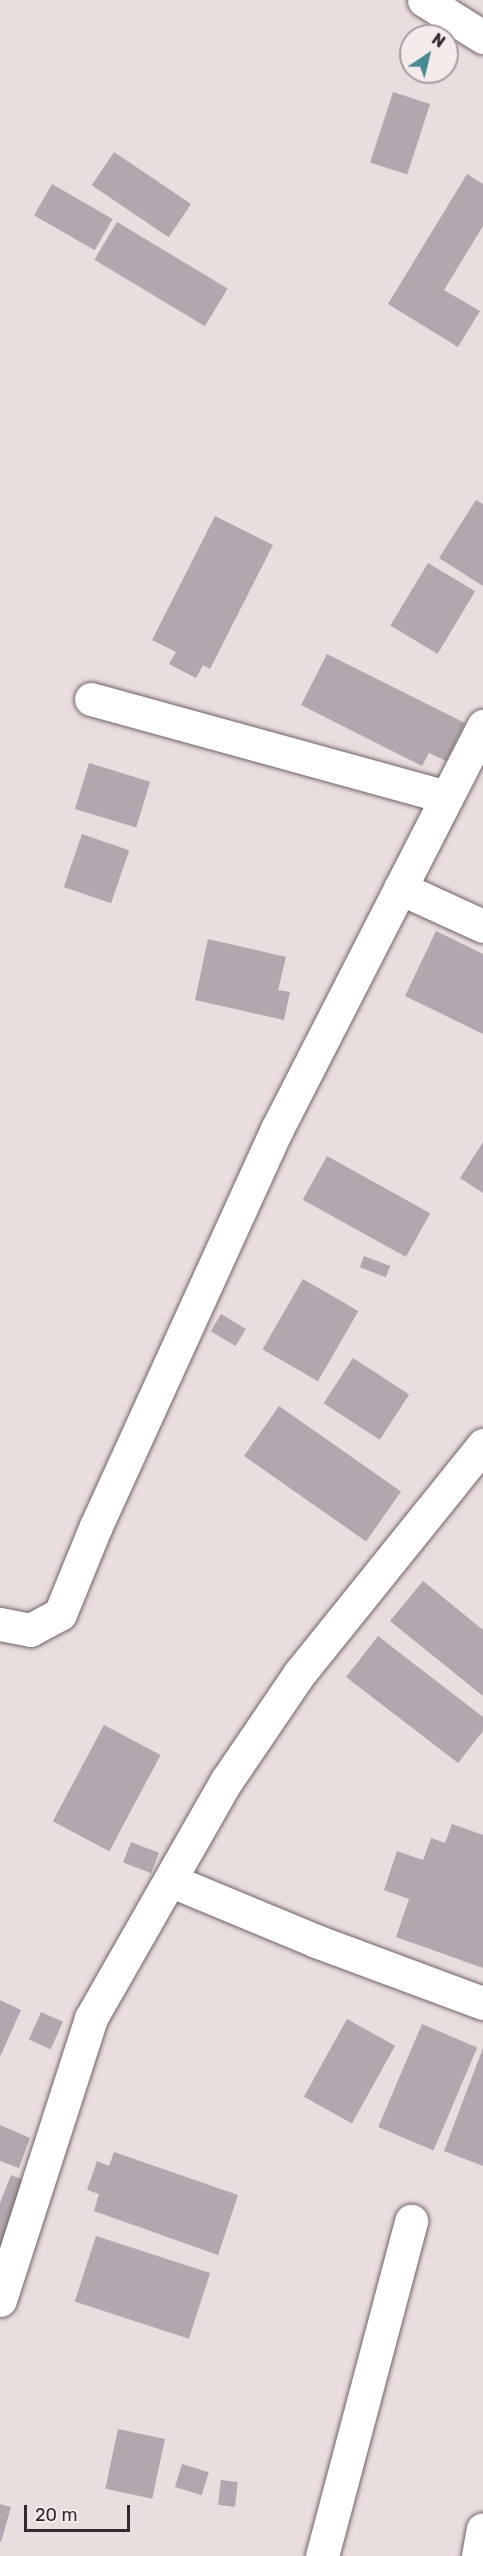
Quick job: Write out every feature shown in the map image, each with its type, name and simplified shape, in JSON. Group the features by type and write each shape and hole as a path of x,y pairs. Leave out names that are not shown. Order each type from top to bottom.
{"street":[{"path":"424,0 483,37"},
{"path":"91,699 447,797"},
{"path":"0,1624 30,1630 60,1614 96,1526 277,1129 483,726"},
{"path":"400,888 483,926"},
{"path":"0,2300 92,2018 172,1881 226,1780 298,1674 483,1445"},
{"path":"172,1881 316,1941 483,2003"},
{"path":"322,2556 411,2221"},
{"path":"478,2556 483,2529"}],"building":[{"path":"393,92 430,104 407,174 370,162"},
{"path":"114,152 191,204 169,237 92,185"},
{"path":"467,174 483,184 483,226 444,290 480,311 458,347 388,304"},
{"path":"52,184 113,219 95,250 34,215"},
{"path":"117,222 228,288 205,326 94,260"},
{"path":"476,500 483,504 483,586 439,558"},
{"path":"215,516 273,545 210,669 203,665 196,678 169,664 176,652 152,640"},
{"path":"428,563 475,591 438,654 390,626"},
{"path":"327,654 465,723 446,761 429,753 422,766 301,705"},
{"path":"89,763 150,782 136,828 75,809"},
{"path":"82,834 129,850 111,903 64,887"},
{"path":"436,931 483,954 483,1034 405,996"},
{"path":"208,939 286,957 278,990 290,992 284,1020 195,1000"},
{"path":"483,1142 483,1193 460,1178"},
{"path":"327,1156 430,1213 406,1257 303,1200"},
{"path":"364,1256 390,1266 386,1277 360,1267"},
{"path":"303,1279 358,1311 318,1381 263,1349"},
{"path":"221,1314 246,1329 236,1346 211,1331"},
{"path":"353,1358 409,1394 380,1440 324,1403"},
{"path":"279,1406 401,1491 366,1541 244,1456"},
{"path":"423,1581 483,1630 483,1696 390,1621"},
{"path":"378,1636 483,1717 483,1731 458,1763 346,1677"},
{"path":"104,1725 161,1755 109,1851 53,1821"},
{"path":"452,1824 483,1835 483,1968 396,1937 409,1899 384,1890 397,1851 423,1860 431,1838 445,1843"},
{"path":"131,1842 159,1853 151,1873 123,1863"},
{"path":"0,2000 21,2010 0,2057"},
{"path":"41,2012 63,2022 51,2049 29,2039"},
{"path":"347,2019 395,2046 352,2124 304,2097"},
{"path":"422,2024 477,2047 433,2151 378,2127"},
{"path":"483,2048 483,2166 444,2151"},
{"path":"0,2125 30,2138 19,2168 0,2161"},
{"path":"114,2152 238,2195 218,2255 94,2211 99,2194 87,2190 97,2161 109,2166"},
{"path":"11,2175 30,2183 0,2255 0,2203"},
{"path":"96,2236 210,2273 189,2339 75,2302"},
{"path":"118,2429 165,2439 152,2499 105,2489"},
{"path":"182,2464 209,2472 202,2495 175,2487"},
{"path":"221,2480 238,2482 235,2507 218,2505"},
{"path":"0,2504 11,2507 1,2542 0,2542"}]}
